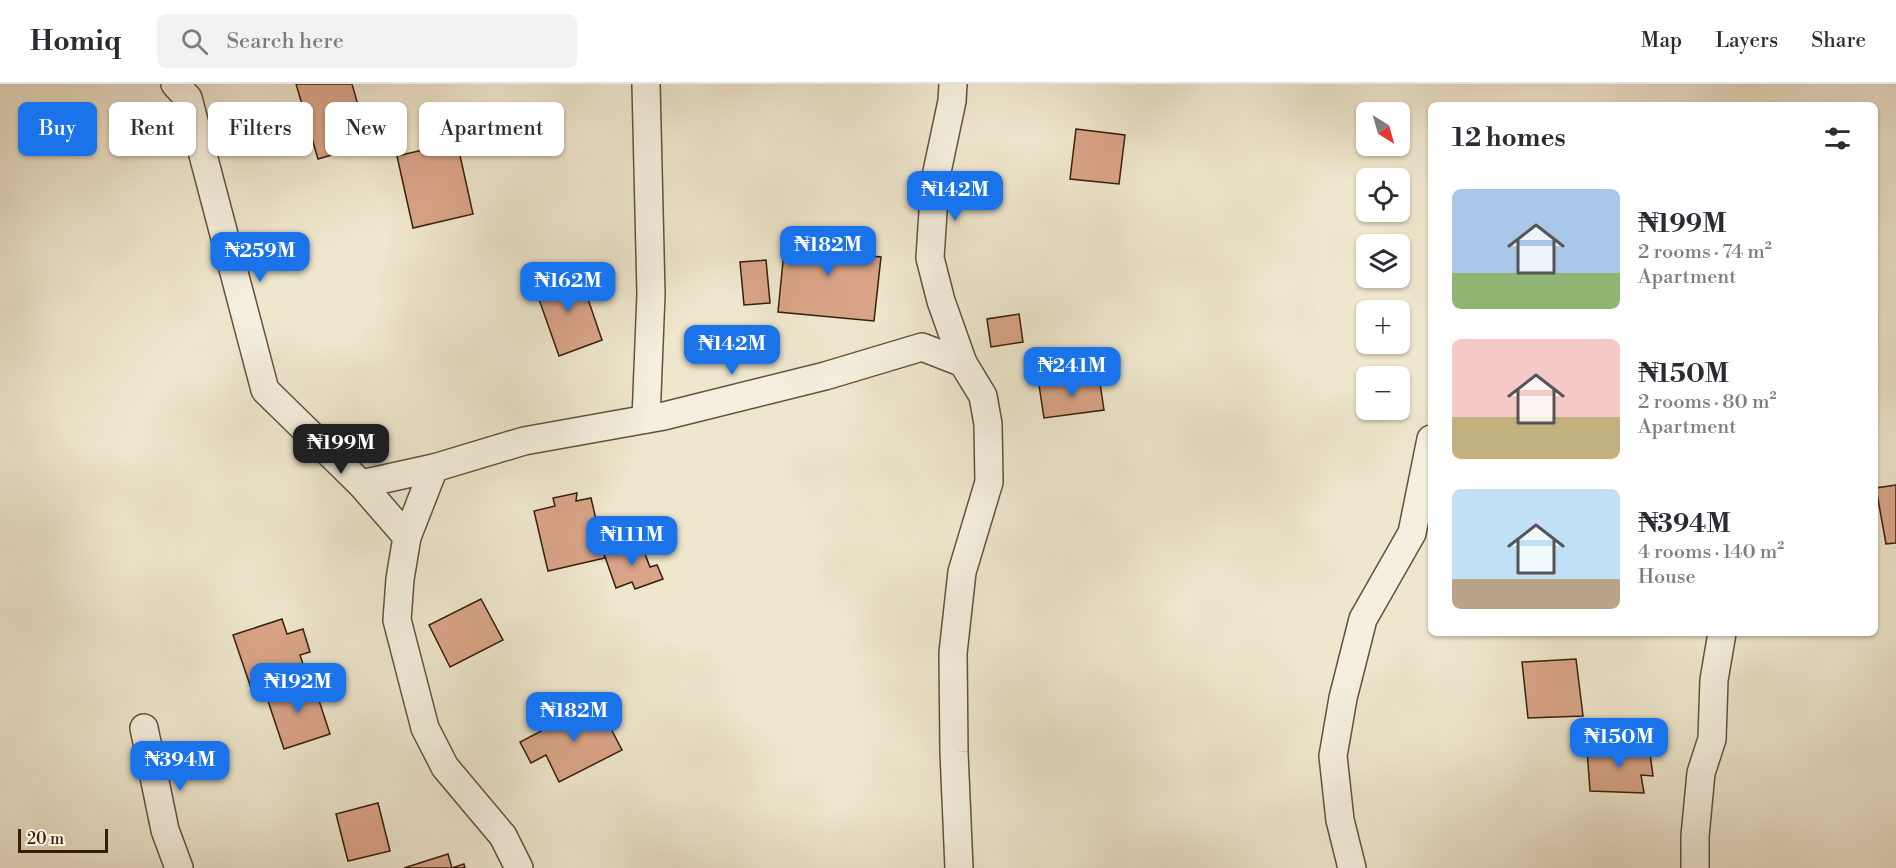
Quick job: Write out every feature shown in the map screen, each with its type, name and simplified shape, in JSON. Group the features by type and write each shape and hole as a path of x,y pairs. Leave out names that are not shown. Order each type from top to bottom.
{"street":[{"path":"646,84 651,294 646,419"},
{"path":"953,84 952,101 935,181 930,258 941,301 963,363 983,396 987,424 989,482 962,572 953,653 959,868"},
{"path":"184,89 265,390 361,484 407,537"},
{"path":"361,484 434,468 524,441 646,419 825,376 922,347 963,363"},
{"path":"1352,868 1340,820 1332,756 1343,698 1363,619 1412,533 1428,454"},
{"path":"434,468 407,537 399,579 397,620 425,728 445,767 503,836 519,868"},
{"path":"1695,868 1695,836 1701,774 1712,739 1714,680 1721,636"},
{"path":"144,728 165,830 179,868"}],"building":[{"path":"296,84 352,84 357,102 325,102 325,156 328,156 318,159 313,142 313,102 301,102"},
{"path":"1076,129 1125,135 1119,184 1070,179"},
{"path":"419,151 419,156 460,156 473,214 413,228 397,156 407,156 407,154"},
{"path":"786,231 864,238 862,255 881,257 874,321 778,312"},
{"path":"766,260 770,303 744,305 740,262"},
{"path":"578,270 602,340 559,356 534,285"},
{"path":"1019,314 1023,342 991,347 987,319"},
{"path":"1099,377 1104,410 1044,418 1039,385"},
{"path":"1896,485 1896,543 1886,544 1878,488"},
{"path":"577,493 576,501 591,498 605,558 548,571 534,511 555,506 553,498"},
{"path":"640,541 650,567 657,565 663,579 635,589 632,582 616,588 604,554"},
{"path":"481,599 503,640 450,667 429,625"},
{"path":"282,619 287,634 303,629 310,652 300,655 305,670 251,688 233,635"},
{"path":"1576,659 1583,716 1528,718 1522,662"},
{"path":"312,679 330,734 284,749 266,695"},
{"path":"597,702 622,750 559,782 546,755 531,763 520,742"},
{"path":"1649,746 1653,776 1641,775 1644,793 1590,791 1587,750"},
{"path":"378,803 390,851 348,861 336,814"},
{"path":"448,854 452,868 404,868"},
{"path":"464,864 465,868 452,868"}]}
